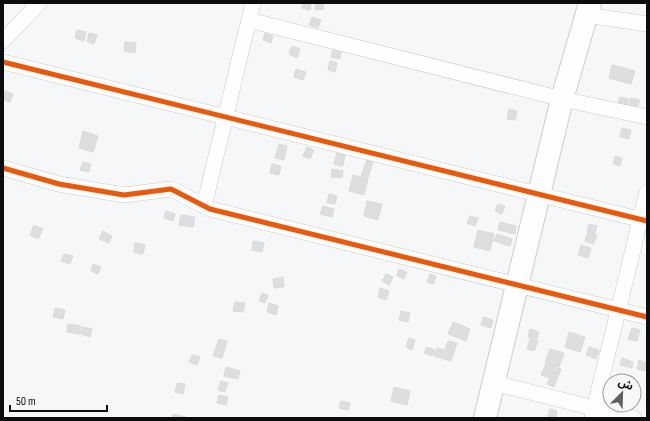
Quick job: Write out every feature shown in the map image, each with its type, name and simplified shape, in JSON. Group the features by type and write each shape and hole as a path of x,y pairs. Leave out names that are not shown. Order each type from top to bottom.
{"main road":[{"path":"485,418 562,99 588,6"}],"street":[{"path":"3,41 39,3"},
{"path":"204,206 253,3"},
{"path":"588,6 647,24"},
{"path":"249,20 562,99 647,117"},
{"path":"3,62 644,220"},
{"path":"3,168 59,184 124,195 171,189 210,209 647,317"},
{"path":"593,413 618,310 644,220 647,192"},
{"path":"494,383 593,413 634,418"}],"building":[{"path":"303,3 311,4 310,10 302,8"},
{"path":"316,3 324,3 323,10 315,9"},
{"path":"312,17 321,20 318,28 309,25"},
{"path":"77,30 86,32 84,41 75,38"},
{"path":"89,33 97,35 94,44 87,42"},
{"path":"265,33 273,36 271,43 263,40"},
{"path":"125,42 136,43 135,53 124,51"},
{"path":"292,46 300,49 297,58 289,54"},
{"path":"333,49 341,51 340,59 331,57"},
{"path":"330,61 337,63 335,72 328,70"},
{"path":"612,65 635,71 631,84 609,78"},
{"path":"296,69 306,72 303,80 294,77"},
{"path":"5,91 13,94 10,102 3,100"},
{"path":"620,97 629,99 626,109 617,106"},
{"path":"631,98 640,100 637,109 629,106"},
{"path":"509,109 517,111 515,120 507,119"},
{"path":"622,128 631,130 629,139 620,137"},
{"path":"83,131 98,136 93,152 79,148"},
{"path":"279,144 287,146 284,160 275,158"},
{"path":"307,147 314,150 310,159 303,156"},
{"path":"337,153 345,155 343,166 334,164"},
{"path":"615,156 622,158 620,166 613,164"},
{"path":"367,160 373,162 368,178 361,176"},
{"path":"83,162 91,164 89,172 80,170"},
{"path":"272,164 281,166 279,175 270,173"},
{"path":"332,169 343,171 342,178 331,177"},
{"path":"353,175 368,179 364,195 349,191"},
{"path":"329,194 337,196 335,204 327,203"},
{"path":"367,201 382,204 378,220 364,216"},
{"path":"498,204 505,206 502,214 495,211"},
{"path":"323,206 334,209 332,217 320,214"},
{"path":"166,211 175,214 173,221 164,218"},
{"path":"181,215 195,217 193,227 179,225"},
{"path":"470,216 478,218 475,226 467,223"},
{"path":"500,222 516,226 515,234 498,230"},
{"path":"589,224 597,226 595,233 587,231"},
{"path":"34,225 43,229 38,239 30,235"},
{"path":"478,230 494,234 490,251 474,247"},
{"path":"103,231 112,236 109,243 99,239"},
{"path":"588,232 597,235 593,244 585,241"},
{"path":"497,234 512,239 510,246 494,241"},
{"path":"253,241 264,243 262,252 252,250"},
{"path":"135,243 145,245 143,254 134,252"},
{"path":"581,245 591,248 588,258 578,255"},
{"path":"64,254 73,256 70,264 61,261"},
{"path":"93,264 101,267 98,274 91,271"},
{"path":"399,269 407,272 404,279 397,276"},
{"path":"386,274 393,277 389,285 382,281"},
{"path":"430,274 436,276 434,284 427,282"},
{"path":"283,277 284,287 274,288 273,279"},
{"path":"380,288 389,291 386,300 378,297"},
{"path":"262,293 268,295 265,303 259,301"},
{"path":"235,302 245,303 243,312 233,311"},
{"path":"269,303 278,306 276,315 267,312"},
{"path":"55,308 65,310 63,319 53,317"},
{"path":"401,311 410,313 408,322 399,320"},
{"path":"483,317 493,320 491,328 481,325"},
{"path":"453,322 470,329 466,341 448,334"},
{"path":"68,324 81,326 80,334 67,332"},
{"path":"83,327 92,329 90,337 81,334"},
{"path":"632,328 640,330 637,341 628,339"},
{"path":"530,329 539,332 537,339 528,337"},
{"path":"569,332 585,337 580,352 565,347"},
{"path":"409,338 415,340 412,350 406,347"},
{"path":"219,339 227,341 222,358 213,356"},
{"path":"530,339 538,341 534,351 527,349"},
{"path":"448,341 457,343 451,361 434,356 437,348 445,350"},
{"path":"427,347 435,350 432,356 424,353"},
{"path":"589,347 599,350 596,359 586,355"},
{"path":"550,349 564,353 559,367 545,363"},
{"path":"192,355 200,357 197,365 189,362"},
{"path":"622,358 633,362 632,368 620,365"},
{"path":"639,360 647,363 645,371 637,369"},
{"path":"546,364 561,369 554,387 547,384 550,378 541,375"},
{"path":"226,367 240,371 238,379 224,376"},
{"path":"221,381 228,383 225,392 218,390"},
{"path":"177,383 185,384 183,394 175,392"},
{"path":"394,387 410,391 407,405 391,401"},
{"path":"219,395 228,397 226,405 217,403"},
{"path":"341,401 350,403 348,410 339,408"},
{"path":"550,409 557,411 556,418 548,416"},
{"path":"173,414 189,418 172,418"}],"cycle path":[{"path":"3,62 647,221"},
{"path":"3,168 59,184 124,195 171,189 210,209 647,317"}]}
